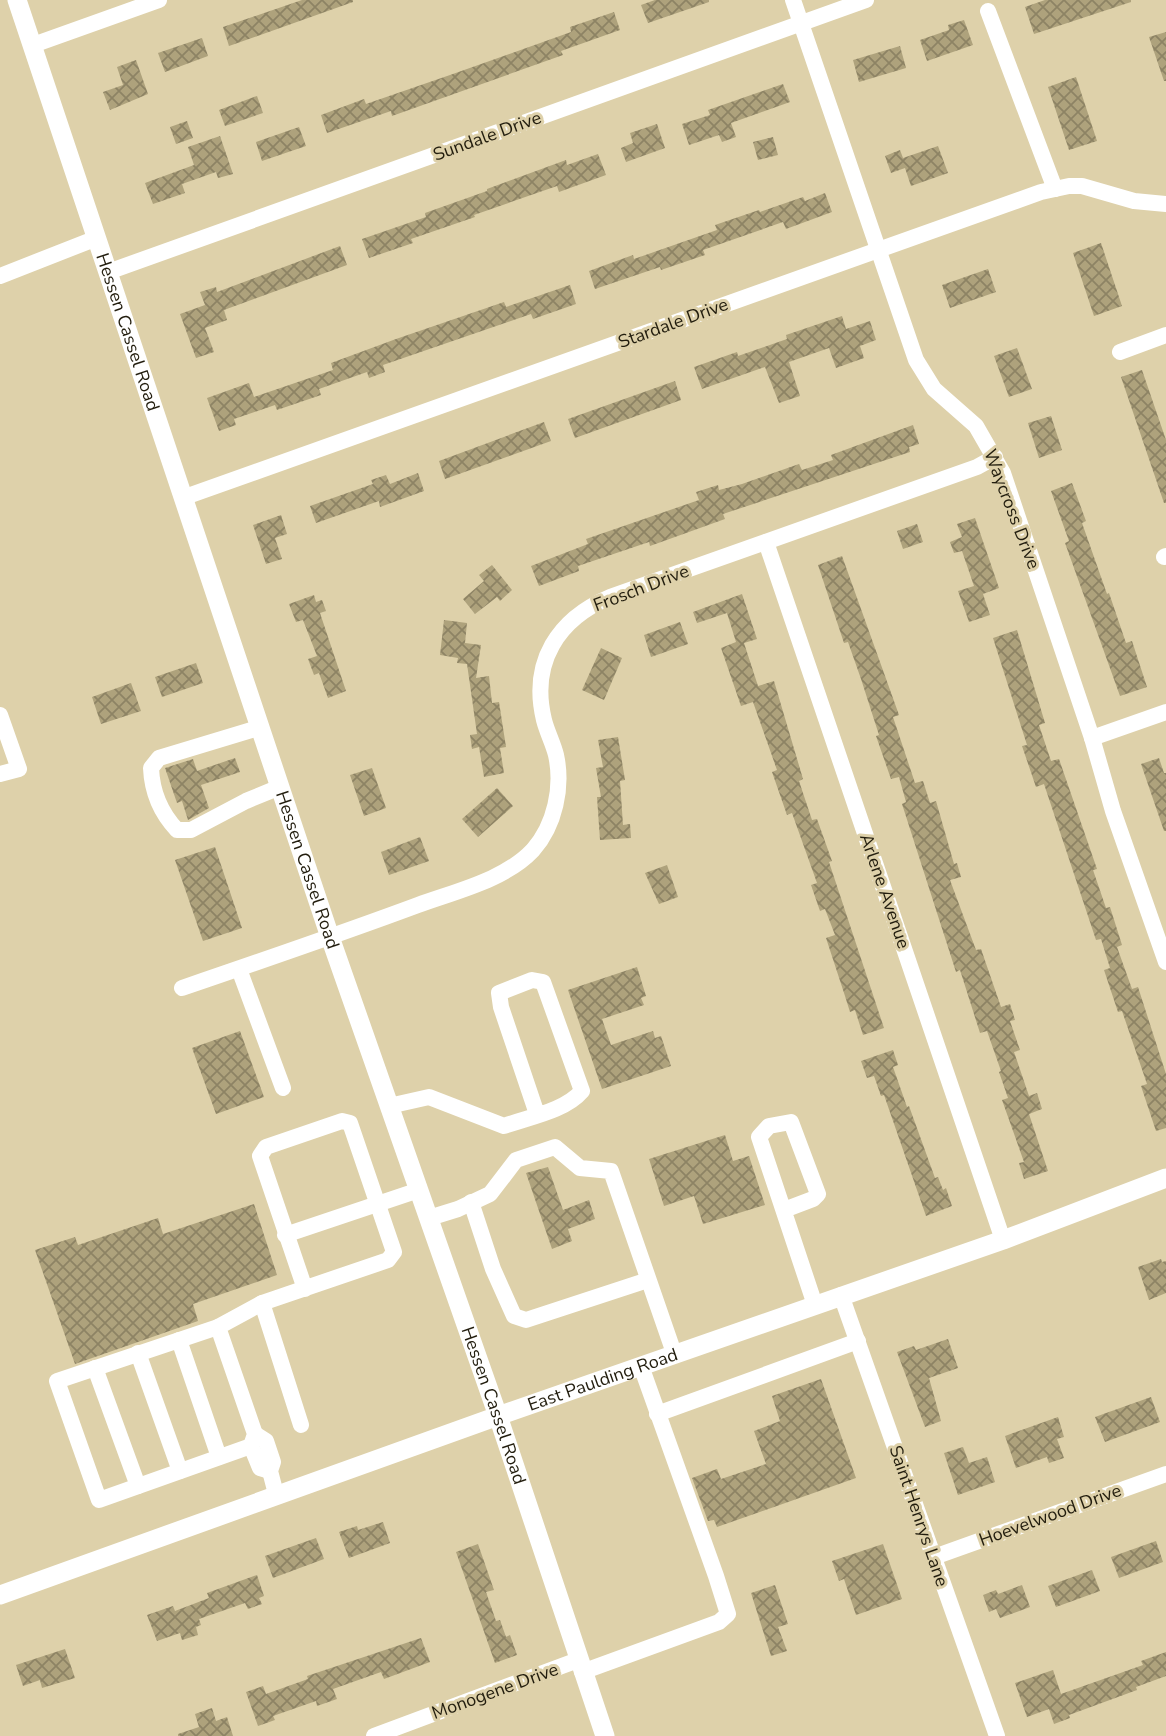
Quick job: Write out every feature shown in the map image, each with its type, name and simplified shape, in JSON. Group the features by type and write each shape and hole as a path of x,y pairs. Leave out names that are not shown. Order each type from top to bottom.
{"main road":[{"name":"Hessen Cassel Road","path":"17,0 330,937 498,1416 605,1736"},
{"name":"East Paulding Road","path":"0,1595 674,1353 1003,1240 1166,1178"}],"street":[{"path":"33,45 159,0"},
{"name":"Waycross Drive","path":"793,0 921,370 934,389 976,426 995,457 1093,738 1113,811 1166,962"},
{"name":"Sundale Drive","path":"108,272 866,0"},
{"path":"988,11 1055,189"},
{"name":"Stardale Drive","path":"185,497 1025,197 1069,186 1082,186 1134,201 1166,204"},
{"path":"0,276 97,238"},
{"path":"1119,352 1166,335"},
{"name":"Frosch Drive","path":"182,988 494,876 524,858 541,840 554,812 559,782 556,755 542,708 541,680 549,649 568,623 582,612 610,597 977,467 995,457"},
{"name":"Arlene Avenue","path":"766,542 1003,1240"},
{"path":"1093,738 1166,712"},
{"path":"0,715 19,769 0,774"},
{"path":"261,727 159,758 151,768 152,784 163,816 177,830 191,830 246,801 280,787"},
{"path":"239,969 283,1088"},
{"path":"389,1106 429,1097 504,1125 537,1114 573,1101 582,1090 544,982 532,980 499,993 500,1007 537,1114"},
{"path":"253,1440 219,1457 99,1500 57,1381 218,1327 262,1303 305,1289 388,1260 394,1252 378,1203 350,1123 342,1121 266,1147 260,1156 305,1289"},
{"path":"783,1210 813,1199 818,1194 791,1122 769,1126 759,1137 783,1210 815,1304"},
{"path":"429,1218 489,1194 516,1160 555,1147 580,1168 611,1171 674,1353"},
{"path":"285,1235 419,1190"},
{"path":"471,1202 494,1269 514,1316 526,1320 648,1280"},
{"name":"Saint Henrys Lane","path":"841,1295 997,1736"},
{"path":"262,1303 301,1425"},
{"path":"218,1327 260,1468 270,1471 276,1494"},
{"path":"179,1340 219,1457"},
{"path":"641,1366 657,1414 858,1341"},
{"path":"138,1353 180,1471"},
{"path":"95,1368 138,1486"},
{"name":"Monogene Drive","path":"374,1736 719,1622 728,1614 657,1414"},
{"name":"Hoevelwood Drive","path":"934,1557 1166,1474"}],"building":[{"path":"302,0 353,2 229,46 223,27"},
{"path":"655,0 709,2 648,23 641,5"},
{"path":"1045,0 1131,2 1034,34 1025,7"},
{"path":"614,12 620,30 561,51 563,55 392,116 391,111 327,133 321,115 364,99 366,104 450,75 571,32 570,27"},
{"path":"964,20 973,45 927,61 920,40 949,30 948,25"},
{"path":"1166,32 1166,81 1164,81 1149,37"},
{"path":"202,38 208,56 165,72 158,53"},
{"path":"900,46 906,68 859,82 853,60"},
{"path":"136,60 148,94 110,110 103,92 123,85 117,67"},
{"path":"1076,77 1097,141 1069,150 1048,87"},
{"path":"783,84 790,102 731,123 736,137 722,142 719,135 689,145 682,124 710,115 708,110"},
{"path":"257,96 263,113 225,126 219,110"},
{"path":"187,121 193,138 176,144 170,127"},
{"path":"657,124 665,148 626,162 621,148 633,143 630,133"},
{"path":"299,127 306,146 262,161 256,142"},
{"path":"220,136 233,174 218,178 216,172 182,184 185,193 153,204 145,183 194,165 188,147"},
{"path":"773,137 778,155 758,160 753,142"},
{"path":"938,146 948,173 911,186 905,168 891,173 885,156 900,150 903,158"},
{"path":"598,154 606,175 559,192 557,186 474,215 475,217 411,239 413,243 369,258 362,239 426,217 425,213 566,160 567,165"},
{"path":"825,193 832,212 786,229 783,222 703,250 705,255 595,289 589,271 633,255 634,259 717,230 715,225 759,210 760,212 803,197 805,201"},
{"path":"1101,243 1122,306 1094,316 1073,253"},
{"path":"340,246 347,265 224,310 227,320 205,328 214,352 196,358 180,314 205,305 200,292 216,287 217,292"},
{"path":"988,269 996,292 950,308 942,285"},
{"path":"570,285 576,304 533,319 531,314 383,365 385,372 369,378 367,372 319,389 321,395 277,410 275,405 234,419 236,425 219,431 207,398 249,383 254,397 333,370 331,363 396,339 504,302 506,307"},
{"path":"842,316 846,329 870,321 876,340 860,346 864,358 836,368 829,348 789,362 800,396 779,403 765,367 702,389 694,367 737,352 738,356 787,339 786,335"},
{"path":"1017,348 1032,389 1009,397 994,356"},
{"path":"1142,370 1166,440 1166,503 1121,377"},
{"path":"675,381 681,400 575,438 568,419"},
{"path":"1051,416 1062,450 1039,458 1028,423"},
{"path":"544,422 551,441 445,479 439,461"},
{"path":"913,425 919,444 909,447 910,452 723,514 725,519 650,546 649,542 578,566 579,571 539,586 531,566 588,544 586,539 699,500 696,492 718,485 719,490 742,484 799,464 802,470 833,460 831,455"},
{"path":"418,473 424,491 380,507 379,501 316,523 310,506 373,484 371,480 386,475 390,484"},
{"path":"1072,483 1086,521 1082,523 1107,594 1109,593 1126,643 1132,641 1147,687 1120,696 1065,543 1069,541 1051,491"},
{"path":"281,515 287,534 275,538 282,559 266,564 253,525"},
{"path":"975,518 999,588 983,594 990,615 969,622 958,591 974,586 962,551 954,553 950,542 962,537 957,524"},
{"path":"917,524 923,542 903,549 897,531"},
{"path":"842,556 899,715 893,717 915,783 923,781 930,803 936,801 954,864 957,863 961,877 950,880 976,950 981,949 1001,1007 1010,1004 1015,1020 1010,1021 1020,1050 1014,1052 1029,1096 1037,1093 1042,1109 1029,1114 1048,1171 1024,1179 1019,1163 1024,1162 1002,1100 1008,1098 999,1072 1001,1071 987,1031 980,1033 960,970 956,972 902,804 906,802 899,777 891,779 861,679 848,642 844,643 818,565"},
{"path":"492,565 512,590 500,601 497,597 475,614 463,599 484,581 479,575"},
{"path":"742,594 757,639 744,643 758,686 774,681 803,779 799,781 812,820 817,819 832,861 829,862 884,1028 863,1035 855,1010 850,1012 826,938 835,935 825,909 820,911 811,885 817,883 792,813 787,815 772,772 777,770 753,702 741,706 721,648 736,642 727,613 697,623 693,612"},
{"path":"314,595 316,602 322,600 326,611 320,613 346,691 328,698 319,673 314,675 308,659 317,656 303,620 296,622 289,604"},
{"path":"444,620 467,623 465,643 481,645 476,678 489,676 492,703 499,702 506,747 500,748 504,773 484,777 479,747 472,749 470,735 477,734 467,664 457,663 458,658 440,655"},
{"path":"680,622 688,644 651,657 644,635"},
{"path":"1017,630 1045,723 1039,725 1051,761 1059,759 1097,869 1093,870 1106,908 1110,907 1122,945 1117,947 1132,989 1138,987 1166,1074 1166,1128 1156,1131 1141,1086 1147,1084 1122,1011 1118,1012 1104,970 1110,968 1101,939 1096,940 1044,784 1036,787 1022,746 1027,745 993,638"},
{"path":"601,648 622,658 604,700 582,690"},
{"path":"196,663 203,683 162,697 155,677"},
{"path":"131,683 141,711 101,724 92,697"},
{"path":"618,737 625,780 620,781 623,825 630,824 631,838 600,840 597,797 601,797 596,768 603,767 598,740"},
{"path":"235,758 240,772 201,785 209,808 188,820 182,801 177,803 165,768 193,759 197,771"},
{"path":"1159,758 1166,773 1166,831 1141,764"},
{"path":"372,768 386,808 364,816 350,775"},
{"path":"497,788 513,806 478,837 462,819"},
{"path":"420,837 429,861 389,875 381,852"},
{"path":"215,847 242,928 203,941 175,860"},
{"path":"667,865 678,897 659,904 645,873"},
{"path":"637,967 646,996 641,998 644,1005 602,1019 611,1045 653,1031 655,1038 661,1036 671,1066 602,1089 568,990"},
{"path":"240,1031 264,1097 216,1114 192,1048"},
{"path":"893,1050 898,1065 893,1067 907,1107 909,1106 935,1178 938,1177 943,1190 946,1188 952,1206 926,1216 884,1095 881,1096 874,1076 867,1078 861,1061"},
{"path":"725,1135 733,1161 749,1156 765,1205 703,1224 694,1196 664,1206 649,1159"},
{"path":"548,1167 563,1210 589,1200 595,1219 568,1229 572,1241 552,1249 526,1173"},
{"path":"254,1204 277,1275 193,1304 198,1321 75,1364 35,1250 75,1237 78,1245 158,1218 163,1234"},
{"path":"1161,1259 1162,1262 1166,1261 1166,1293 1149,1300 1138,1267"},
{"path":"948,1339 958,1368 929,1378 941,1421 925,1427 897,1352 914,1346 916,1350"},
{"path":"821,1379 856,1478 717,1527 714,1520 708,1521 692,1478 717,1469 721,1479 766,1464 754,1431 780,1421 772,1396"},
{"path":"1151,1397 1160,1422 1105,1442 1095,1417"},
{"path":"1058,1417 1064,1437 1057,1439 1064,1458 1049,1463 1047,1457 1016,1468 1005,1436"},
{"path":"963,1447 969,1463 987,1457 995,1482 958,1495 944,1453"},
{"path":"383,1522 390,1543 349,1558 339,1532 357,1526 358,1530"},
{"path":"316,1538 324,1559 273,1578 265,1556"},
{"path":"1156,1541 1163,1562 1119,1578 1111,1557"},
{"path":"478,1544 494,1590 486,1592 496,1621 500,1620 506,1637 510,1635 517,1655 495,1663 456,1552"},
{"path":"883,1544 902,1599 856,1615 844,1579 839,1581 832,1561"},
{"path":"1092,1570 1100,1591 1056,1607 1048,1586"},
{"path":"257,1575 264,1596 259,1598 262,1604 248,1609 245,1603 199,1619 201,1625 196,1627 198,1635 182,1640 180,1633 157,1641 147,1615 173,1606 175,1611 209,1598 207,1593"},
{"path":"775,1585 788,1624 778,1627 787,1651 771,1656 751,1593"},
{"path":"1022,1585 1030,1607 1000,1618 996,1609 989,1612 983,1595 996,1590 998,1594"},
{"path":"421,1638 430,1662 384,1679 381,1672 333,1689 337,1699 317,1706 316,1701 273,1716 275,1720 258,1726 246,1692 263,1686 266,1694 308,1679 307,1676"},
{"path":"65,1649 75,1678 42,1688 40,1680 23,1686 16,1665"},
{"path":"1166,1652 1166,1676 1136,1687 1137,1690 1069,1715 1070,1718 1054,1724 1049,1709 1027,1717 1015,1683 1053,1670 1061,1694 1143,1665 1141,1661"},
{"path":"212,1708 216,1721 227,1717 233,1736 178,1736 199,1727 195,1714"}]}
